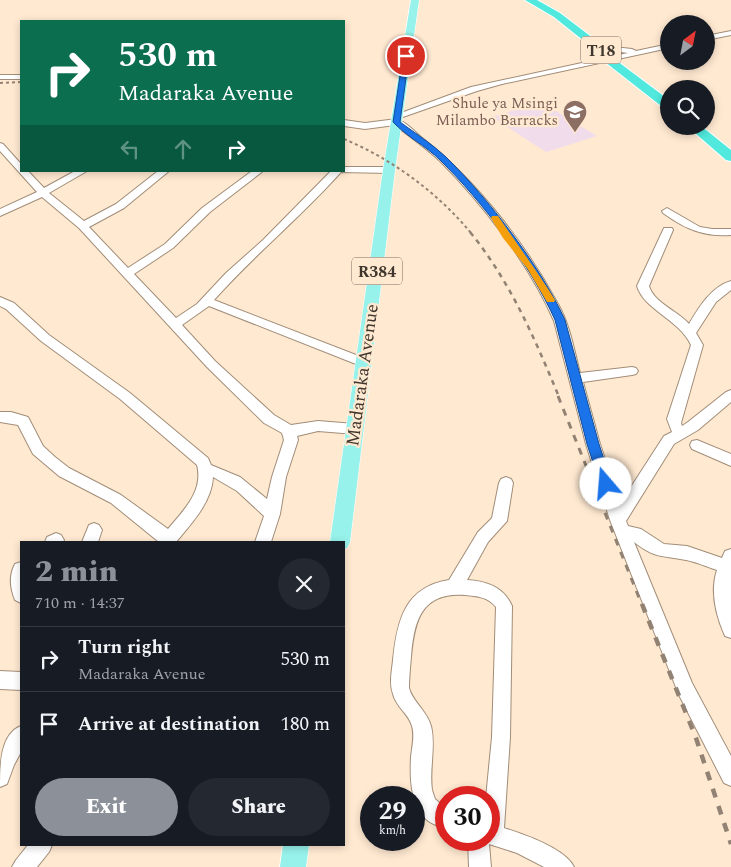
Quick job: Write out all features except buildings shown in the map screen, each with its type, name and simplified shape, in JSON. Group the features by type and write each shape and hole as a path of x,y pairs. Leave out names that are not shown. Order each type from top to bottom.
{"highway":[{"name":"T18","path":"530,0 557,15 598,46 609,60 660,99"},
{"path":"704,135 731,157"}],"main road":[{"name":"Madaraka Avenue","path":"340,541 389,170 415,0"},
{"path":"293,867 296,846"}],"street":[{"path":"715,36 731,33"},
{"path":"598,46 640,53"},
{"path":"345,123 365,126 397,119 492,84 660,48"},
{"path":"0,77 20,77"},
{"path":"397,119 457,173 494,217 530,267 554,305 560,320 593,444 621,526 685,688 731,776"},
{"path":"0,146 20,168"},
{"path":"345,170 389,170"},
{"path":"24,172 43,193 83,226 174,326 269,419 288,430 294,431 318,426 355,429"},
{"path":"0,213 43,193 80,172"},
{"path":"83,226 120,206 163,172"},
{"path":"127,274 169,246 206,210 257,172"},
{"path":"174,326 207,300 230,275 340,172"},
{"path":"667,211 699,231 708,233 731,232"},
{"path":"668,230 643,286 644,292 648,297 673,315 690,333 697,345 674,419 674,424 679,433"},
{"path":"690,333 708,303 719,291 731,285"},
{"path":"207,300 364,363"},
{"path":"0,417 11,417 23,421 38,450 50,461 64,472 116,499 168,541 201,497 207,482 207,469 203,462 125,396 3,306"},
{"path":"576,378 632,371"},
{"path":"621,526 664,447 679,433 698,423 731,395"},
{"path":"263,541 272,514 279,477 291,440 288,430"},
{"path":"697,445 731,460"},
{"path":"207,469 229,477 244,487 258,497 272,514"},
{"path":"454,586 484,537 499,521 502,515 506,483"},
{"path":"621,526 663,551 687,553 728,561 721,579 721,590 731,630"},
{"path":"20,571 18,574 20,588"},
{"path":"435,811 424,800 420,766 421,722 401,693 402,647 407,624 417,602 429,593 454,586 490,592 502,600 504,606 501,737 494,786"},
{"path":"0,680 20,681"},
{"path":"2,766 20,737"},
{"path":"500,839 520,843 541,853 563,867"},
{"path":"23,867 41,846"},
{"path":"480,867 484,851"}],"shaded area":[{"path":"541,102 597,136 546,152 492,117"}],"railway":[{"path":"0,83 20,82"},
{"path":"345,139 379,156 413,178 444,204 471,233"},
{"path":"470,232 509,290 531,332 559,397"},
{"path":"558,396 642,605"},
{"path":"642,604 696,738 731,844"}],"slow traffic":[{"path":"495,218 506,236 530,267 550,300"}],"place":[{"name":"Shule ya Msingi Milambo Barracks","path":"575,133"}],"route":[{"path":"406,56 397,122 442,158 488,209 530,267 554,305 560,320 593,444 606,484"}]}
